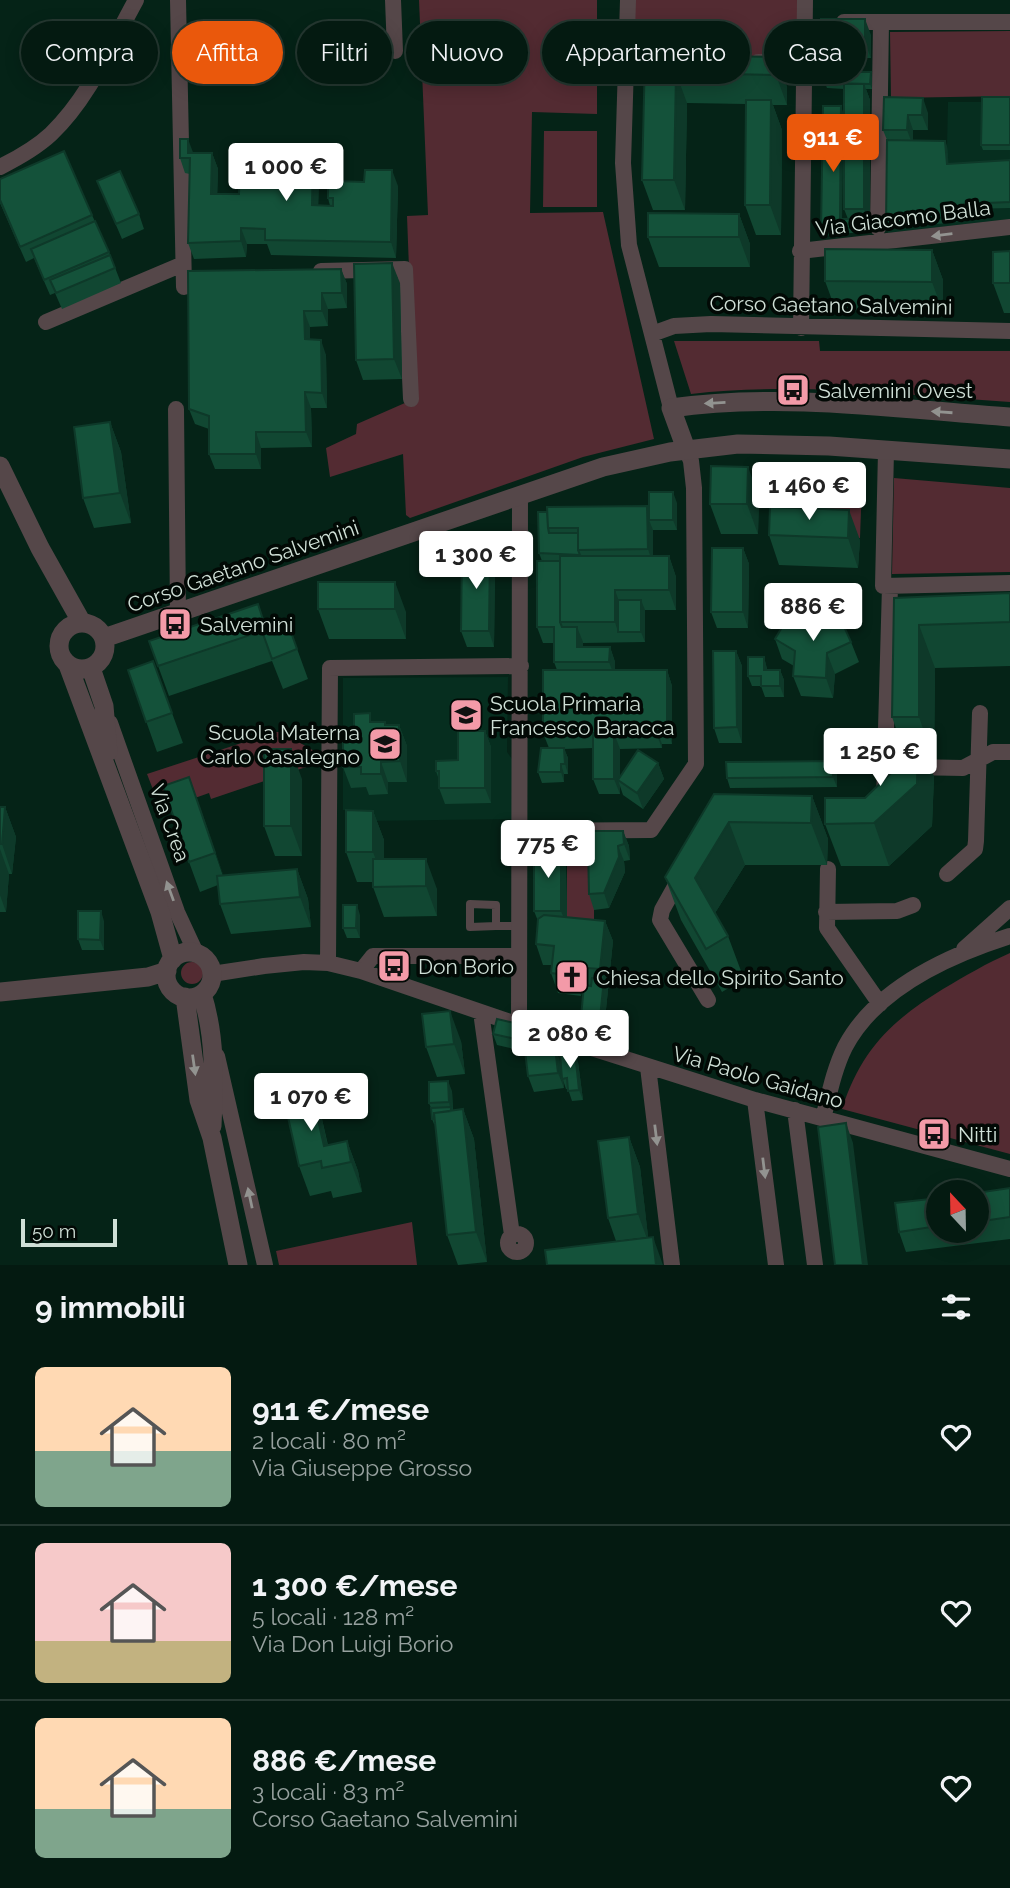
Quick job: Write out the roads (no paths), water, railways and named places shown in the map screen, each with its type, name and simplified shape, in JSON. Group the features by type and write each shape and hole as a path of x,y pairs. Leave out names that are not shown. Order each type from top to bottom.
{"street":[{"path":"0,167 39,144 72,111 136,0"},
{"path":"46,322 187,274 179,111 178,0"},
{"path":"393,0 395,51"},
{"path":"627,21 628,0"},
{"path":"805,0 805,21"},
{"path":"866,22 1010,22"},
{"path":"878,228 881,22"},
{"path":"520,831 651,830 696,764 695,488 691,461 671,408 629,245 624,163 626,84"},
{"path":"801,328 804,84"},
{"name":"Via Giacomo Balla","path":"800,251 1010,227"},
{"path":"307,271 405,269 411,399"},
{"name":"Corso Gaetano Salvemini","path":"652,334 674,326 711,324 1010,331"},
{"path":"671,408 779,401 1010,417"},
{"path":"176,409 178,612"},
{"name":"Corso Gaetano Salvemini","path":"104,638 604,467 687,449 773,443 1010,459"},
{"path":"886,451 883,586 1010,583"},
{"path":"0,466 74,626"},
{"path":"519,1025 520,495"},
{"path":"879,819 883,813 896,625 890,586"},
{"path":"74,626 95,627 104,638 105,652 91,668 83,670 68,666 62,660 58,644 74,626"},
{"name":"Via Crea","path":"68,666 160,912 173,966"},
{"path":"328,963 330,668 521,666"},
{"name":"Via Crea","path":"91,668 177,912 173,966"},
{"name":"Via Crea","path":"104,706 112,778"},
{"path":"947,874 975,849 980,713"},
{"path":"886,767 963,768 993,752 1010,752"},
{"path":"687,865 662,910 660,920 664,931 708,1000"},
{"path":"828,869 827,928 880,1004"},
{"path":"826,912 897,911 913,905"},
{"path":"954,957 1010,908"},
{"path":"823,1119 845,1047 857,1028 880,1004 908,982 954,957 1010,936"},
{"path":"361,971 373,956 519,956"},
{"path":"0,992 173,966 207,961 212,974 211,982 193,995 178,995 173,966"},
{"path":"212,974 264,965 328,963 361,971 648,1067"},
{"path":"193,995 210,1021 265,1265"},
{"path":"193,995 199,1100 212,1138 238,1265"},
{"path":"481,1012 512,1235"},
{"path":"212,1138 213,1043"},
{"name":"Via Paolo Gaidano","path":"672,1265 648,1067 755,1100 1010,1169"},
{"path":"755,1100 776,1265"},
{"path":"795,1110 815,1265"}],"lane":[{"path":"496,926 519,926"}],"place":[{"name":"Salvemini Ovest","path":"793,390"},
{"name":"Salvemini","path":"175,624"},
{"name":"Scuola Primaria Francesco Baracca","path":"466,715"},
{"name":"Scuola Materna Carlo Casalegno","path":"385,744"},
{"name":"Don Borio","path":"394,966"},
{"name":"Chiesa dello Spirito Santo","path":"572,977"},
{"name":"Nitti","path":"934,1134"}]}
